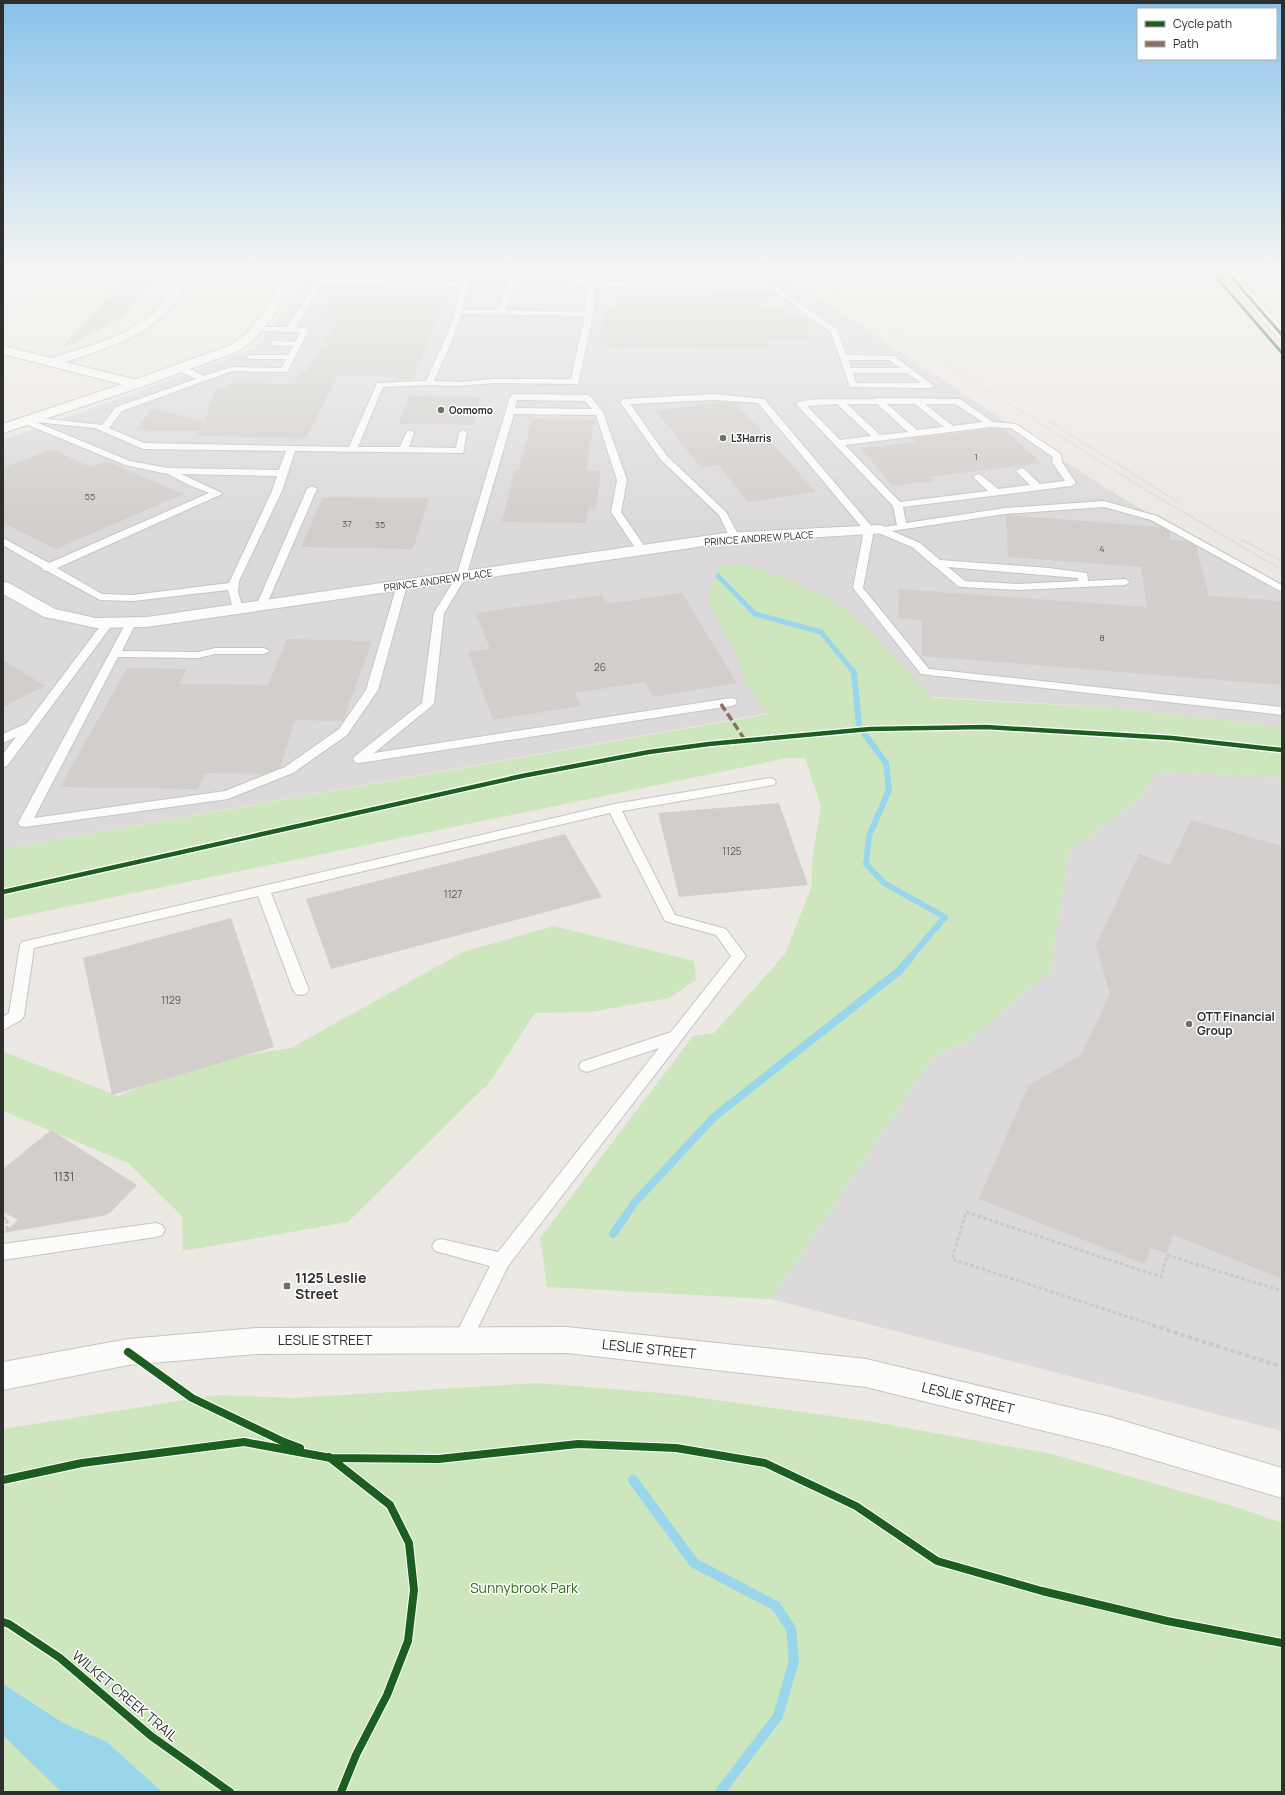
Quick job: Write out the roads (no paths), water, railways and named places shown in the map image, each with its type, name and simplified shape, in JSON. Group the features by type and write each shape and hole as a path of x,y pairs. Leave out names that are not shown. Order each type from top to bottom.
{"street":[{"path":"15,353 136,384"},
{"path":"53,362 79,353"},
{"path":"3,429 136,384 222,353"},
{"name":"PRINCE ANDREW PLACE","path":"3,587 50,613 96,623 148,622 642,550 735,538 875,530"},
{"name":"LESLIE STREET","path":"3,1376 128,1352 257,1341 567,1340 866,1373 1110,1432 1282,1483"}],"lane":[{"path":"104,429 119,409 231,370 284,370 293,353"},
{"path":"429,383 441,353"},
{"path":"352,449 380,385 429,383 460,384 493,381 575,382 581,353"},
{"path":"842,353 843,357 848,370 853,385 930,386 891,358 843,357"},
{"path":"250,356 290,357"},
{"path":"180,368 204,379"},
{"path":"848,370 910,371"},
{"path":"735,538 723,514 664,458 624,402 715,397 761,401 875,530 916,545 962,584 1018,587 1125,582"},
{"path":"902,527 898,504 800,404 820,402 956,401 991,424"},
{"path":"839,402 878,438"},
{"path":"879,402 915,433"},
{"path":"918,402 951,429"},
{"path":"642,550 616,512 622,480 599,412 510,411 462,577 439,613 428,704 359,758 731,702"},
{"path":"30,420 97,426 143,446 460,450 463,433"},
{"path":"30,420 128,463 168,471 283,473"},
{"path":"838,443 991,424 1013,426 1058,456 1057,462 1071,483 898,504"},
{"path":"404,450 410,433"},
{"path":"238,609 233,592 234,581 277,491 292,448"},
{"path":"47,568 218,493 192,483 168,471"},
{"path":"1021,471 1037,487"},
{"path":"978,477 995,492"},
{"path":"261,606 312,489"},
{"path":"875,530 1005,511 1104,504 1154,518 1282,589"},
{"path":"875,530 858,588 925,672 1282,711"},
{"path":"3,541 17,548 47,568 100,597 133,598 234,586"},
{"path":"3,554 17,548"},
{"path":"938,563 1049,570 1083,575 1083,584"},
{"path":"131,622 25,823 228,795 289,770 343,732 372,690 402,585"},
{"path":"3,764 108,623"},
{"path":"114,654 198,655 214,651 264,651"},
{"path":"3,739 32,724"},
{"path":"3,1024 16,1016 27,945 614,808 770,782"},
{"path":"462,1340 502,1261 739,956 721,932 670,918 614,808"},
{"path":"263,890 301,990"},
{"path":"587,1066 677,1036"},
{"path":"3,1252 156,1230"},
{"path":"441,1246 502,1261"}],"water":[{"path":"3,1684 63,1723 107,1742 162,1792 61,1792 3,1735"}],"waterway":[{"path":"718,576 755,614 821,632 853,671"},
{"path":"853,671 859,725"},
{"path":"863,732 886,763 889,790 869,836 866,864 884,883 945,917 910,958"},
{"path":"613,1234 635,1202 714,1117 899,971 911,957"},
{"path":"633,1480 694,1563 776,1606 791,1629 794,1661 778,1716 720,1792"}],"railway":[{"path":"929,353 1076,446"},
{"path":"1049,421 1088,446"},
{"path":"1074,445 1149,492 1282,570"},
{"path":"1087,445 1178,502"},
{"path":"1242,540 1282,561"}],"place":[{"name":"Oomomo","path":"441,410"},
{"name":"L3Harris","path":"723,438"},
{"name":"OTT Financial Group","path":"1189,1024"},
{"name":"1125 Leslie Street","path":"287,1286"}],"park label":[{"name":"Sunnybrook Park","path":"524,1588"}]}
